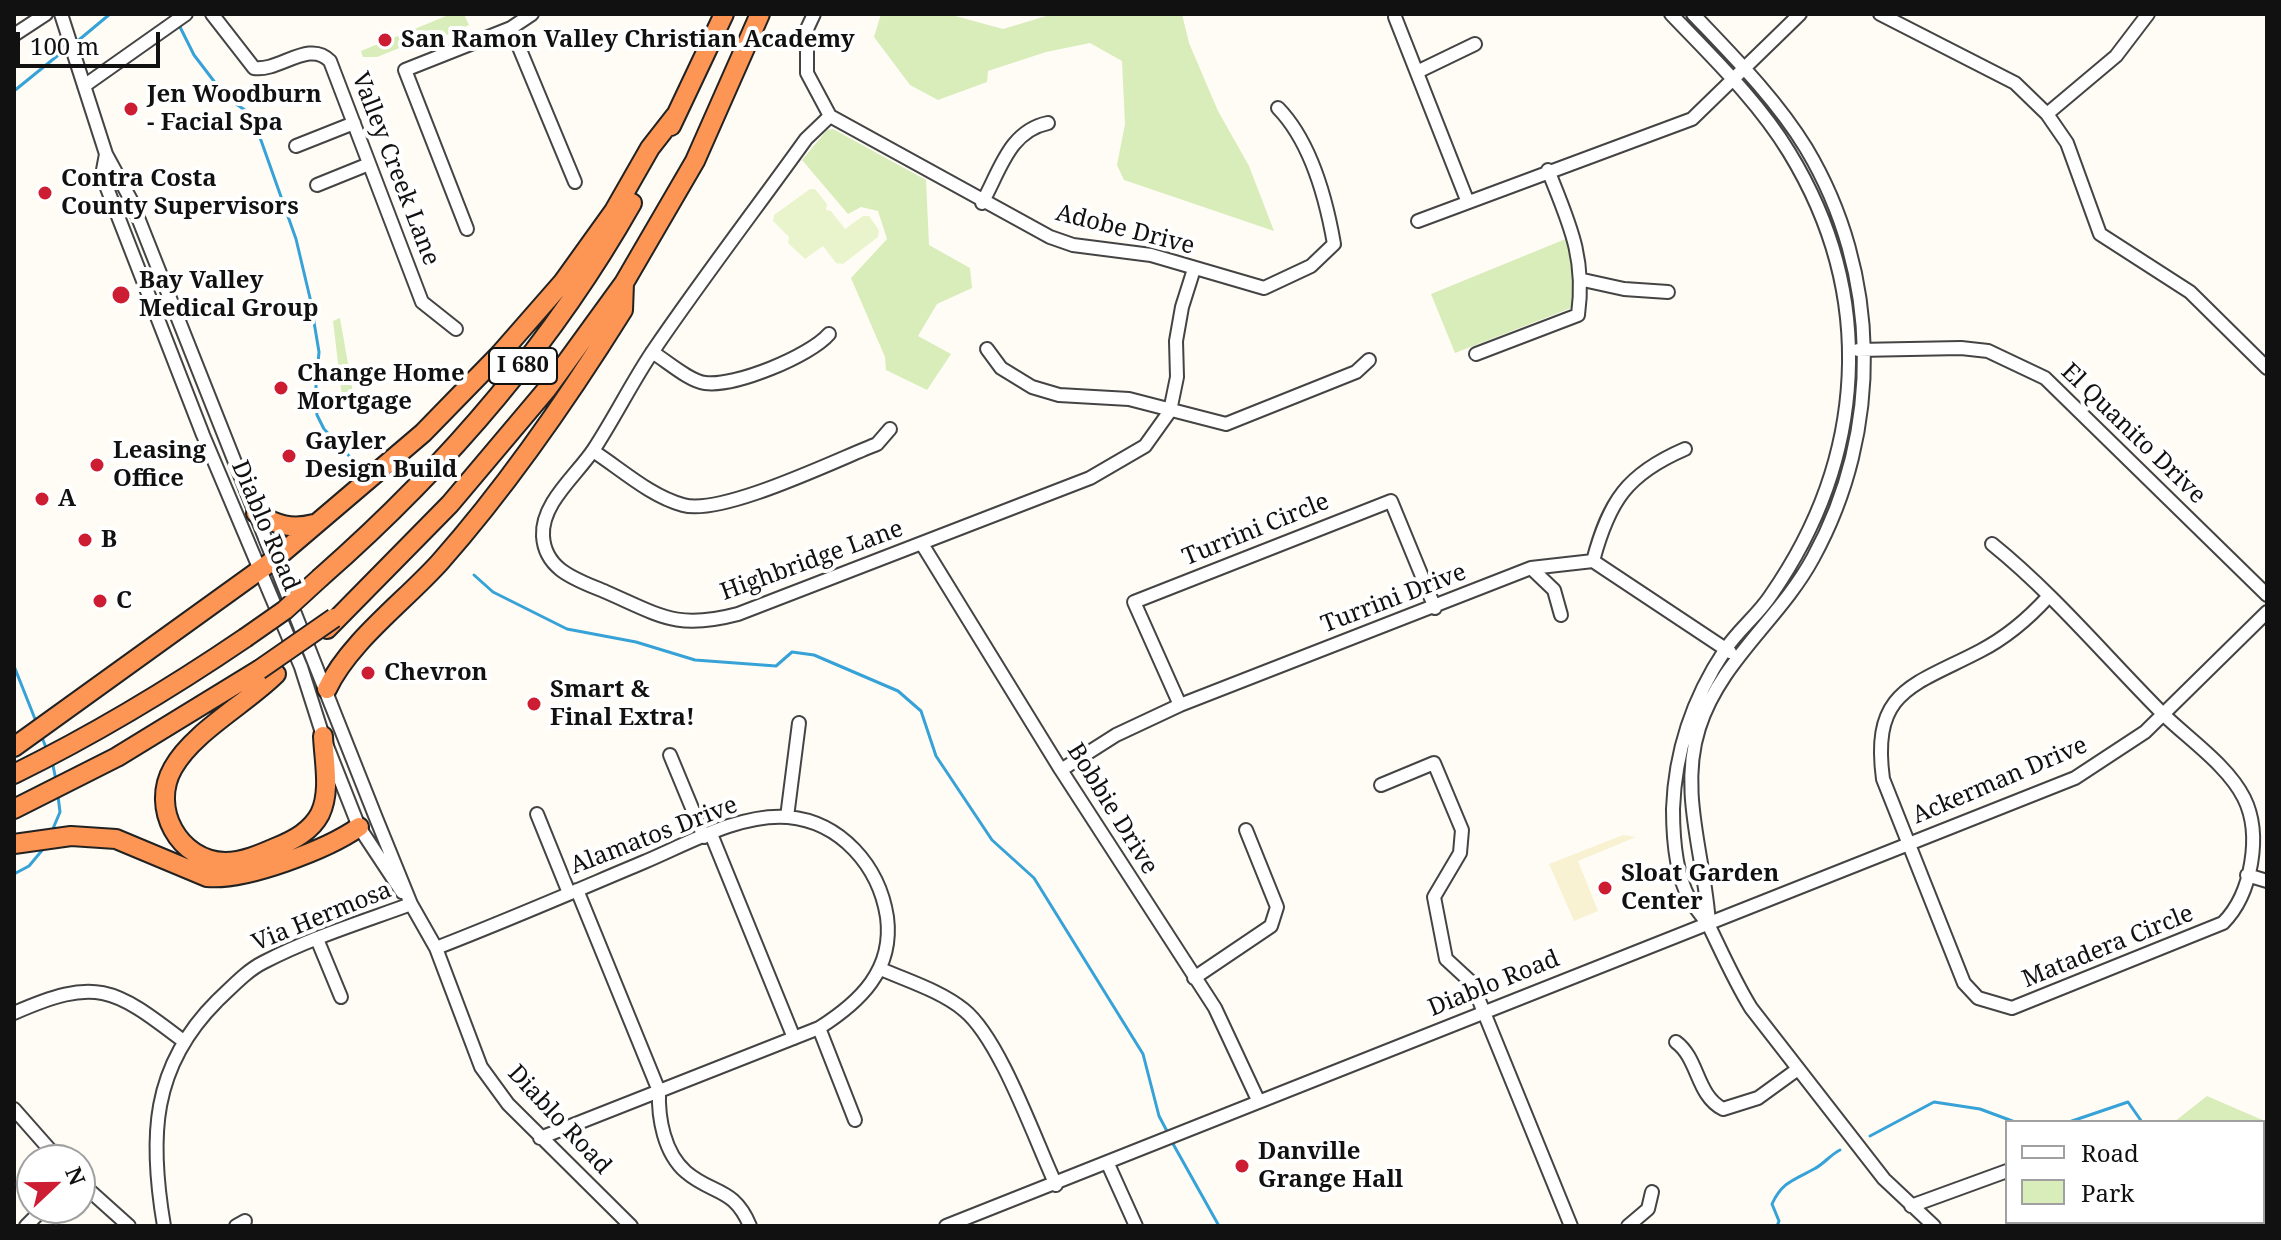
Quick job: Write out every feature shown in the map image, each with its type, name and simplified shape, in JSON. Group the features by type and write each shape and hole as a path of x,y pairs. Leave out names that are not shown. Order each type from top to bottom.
{"highway":[{"name":"I 680","path":"14,774 100,731 174,687 285,610 424,481 523,367 617,230 656,160 724,14"},
{"name":"I 680","path":"14,809 117,757 267,672 330,624 411,547 547,389 624,283 695,161 760,14"},
{"path":"14,747 275,559 423,433 508,345 590,246 650,148 675,116"},
{"path":"327,689 340,665 440,563 530,450 623,310 624,283"},
{"path":"256,513 295,529 314,524"},
{"path":"267,672 189,748 171,771 165,798 166,812 177,836 196,855 224,862 247,859 301,835 319,815 324,802 323,736"},
{"path":"14,844 48,838 97,837 136,845 189,870 223,879 256,873 368,823"}],"street":[{"path":"14,35 46,14"},
{"path":"84,86 186,14"},
{"name":"Valley Creek Lane","path":"212,14 254,68 264,69 311,52 324,54 330,61 422,302 456,329"},
{"path":"467,229 405,70 511,28 532,14"},
{"path":"814,14 807,29 807,73 830,116"},
{"path":"1671,14 1733,81 1788,150 1823,216 1857,350 1863,406 1842,499 1813,559 1783,607 1737,658 1714,692 1699,729 1695,749 1695,846 1707,892 1709,925"},
{"path":"1693,14 1745,69 1791,126 1827,188 1852,257 1861,304 1857,350 1827,494 1799,551 1770,597 1726,648 1690,718 1679,759 1673,804 1683,886 1709,925 1745,999 1884,1179 1934,1226"},
{"path":"1418,221 1467,200 1692,119 1800,14"},
{"path":"1880,14 2015,83 2047,114 2067,143 2100,234 2190,292 2267,368"},
{"path":"2047,114 2116,56 2148,14"},
{"path":"1395,17 1467,200"},
{"name":"Diablo Road","path":"62,18 106,154 131,200 327,689 368,823 411,904"},
{"path":"511,28 575,182"},
{"path":"1417,72 1475,44"},
{"name":"Adobe Drive","path":"830,116 982,203 1050,237 1073,245 1151,255 1264,288 1311,266 1334,244 1328,208 1294,125 1278,108"},
{"name":"Highbridge Lane","path":"830,116 806,139 652,352 593,451 548,510 542,530 545,551 561,571 665,617 691,623 738,614 1090,478 1145,446 1170,411 1177,377 1180,318 1194,269"},
{"path":"296,146 354,123"},
{"path":"982,203 1014,141 1035,126 1048,123"},
{"name":"Diablo Road","path":"106,154 103,170 107,188 259,570 301,667 323,736 436,948 481,1067 508,1104 540,1138 631,1226"},
{"path":"317,185 369,164"},
{"path":"1476,354 1578,315 1583,280 1572,231 1548,170"},
{"path":"1583,280 1624,289 1668,292"},
{"path":"652,352 703,383 731,382 818,347 829,334"},
{"name":"El Quanito Drive","path":"1857,350 1961,348 1988,351 2045,378 2267,595"},
{"path":"987,349 1001,368 1032,387 1085,398 1129,399 1226,424 1356,372 1369,360"},
{"path":"593,451 663,497 699,507 733,500 877,444 890,429"},
{"path":"1685,449 1653,463 1627,484 1604,520 1593,561 1737,658"},
{"name":"Turrini Circle","path":"1180,705 1134,602 1391,501 1435,608"},
{"name":"Bobbie Drive","path":"922,544 1232,1039 1258,1100"},
{"name":"Matadera Circle","path":"1992,544 2048,597 2238,786 2254,835 2247,875 2232,914 2210,931 2012,1008 1978,998 1964,983 1883,779 1879,750 1883,723 1894,702 1912,684 2010,633 2048,597"},
{"name":"Turrini Drive","path":"1061,770 1116,735 1180,705 1531,568 1593,561"},
{"path":"1531,568 1554,590 1561,615"},
{"name":"Ackerman Drive","path":"1709,925 2075,778 2125,747 2164,714 2267,612"},
{"path":"787,817 799,723"},
{"path":"670,755 794,1038"},
{"path":"1381,785 1434,763 1462,830 1460,853 1434,897 1437,928 1446,959 1472,983 1486,1012 1571,1226"},
{"path":"537,814 659,1091 658,1116 675,1159 687,1173 736,1200 750,1226"},
{"name":"Alamatos Drive","path":"436,948 708,836 765,818 787,817 823,827 855,850 869,866 884,900 888,924 881,969 870,987 850,1008 819,1028 540,1138"},
{"path":"1194,978 1264,931 1276,918 1277,907 1246,830"},
{"path":"2247,875 2267,881"},
{"name":"Via Hermosa","path":"164,1226 154,1156 163,1092 182,1040 252,969 317,939 411,904"},
{"name":"Diablo Road","path":"946,1226 1056,1185 1159,1139 1629,953 1709,925"},
{"path":"317,939 341,997"},
{"path":"881,969 953,1001 968,1013 996,1055 1056,1185"},
{"path":"14,1013 65,992 104,990 144,1011 182,1040"},
{"path":"819,1028 855,1120"},
{"path":"1676,1042 1689,1051 1711,1101 1723,1109 1758,1098 1798,1069"},
{"path":"14,1109 45,1144"},
{"path":"1108,1164 1136,1226"},
{"path":"1911,1206 2005,1172"},
{"path":"1628,1226 1648,1209 1652,1192"},
{"path":"96,1196 129,1226"}],"shaded area":[{"path":"1623,835 1636,837 1578,861 1598,911 1574,921 1549,864"}],"green space":[{"path":"451,14 464,14 469,25 415,49 412,43 377,57 363,57 361,51"},
{"path":"881,14 948,14 1003,29 1053,14 1182,14 1189,43 1218,111 1249,166 1274,231 1124,180 1117,165 1125,124 1122,61 1090,43 1046,52 988,71 987,82 938,100 910,85 874,37"},
{"path":"833,129 926,180 929,245 970,268 972,288 937,304 918,336 951,354 927,390 886,370 885,357 851,278 887,239 878,211 861,207 848,214 802,160 827,130"},
{"path":"810,189 815,189 827,204 826,210 831,211 845,229 863,216 869,216 879,230 878,237 843,264 836,263 823,246 805,259 788,243 789,237 773,221 774,215"},
{"path":"1568,238 1572,249 1576,306 1455,353 1431,294"},
{"path":"340,318 354,398 343,405 333,321"},
{"path":"2207,1096 2262,1120 2177,1120"},
{"path":"2265,1121 2267,1122 2265,1162"}],"waterway":[{"path":"74,44 110,14"},
{"path":"179,25 194,55 226,97 252,115 296,239 310,298 319,352 315,398 317,415 324,429 351,458"},
{"path":"14,91 67,48"},
{"path":"474,575 493,592 567,629 636,642 695,660 776,666 792,652 814,655 898,691 921,711 936,756 992,840 1034,878 1143,1054 1159,1116 1169,1135"},
{"path":"14,666 37,724"},
{"path":"41,735 47,750"},
{"path":"52,761 56,780"},
{"path":"52,831 60,812 58,796"},
{"path":"14,874 29,866 44,848"},
{"path":"1870,1136 1934,1102 1980,1109 2010,1120"},
{"path":"2075,1120 2128,1102 2141,1120"},
{"path":"1172,1142 1219,1226"},
{"path":"1777,1226 1779,1221 1772,1204 1780,1191 1840,1150"}],"place":[{"name":"San Ramon Valley Christian Academy","path":"385,40"},
{"name":"Jen Woodburn - Facial Spa","path":"131,109"},
{"name":"Contra Costa County Supervisors","path":"45,193"},
{"name":"Bay Valley Medical Group","path":"121,295"},
{"name":"Change Home Mortgage","path":"281,388"},
{"name":"Gayler Design Build","path":"289,456"},
{"name":"Leasing Office","path":"97,465"},
{"name":"A","path":"42,499"},
{"name":"B","path":"85,540"},
{"name":"C","path":"100,601"},
{"name":"Chevron","path":"368,673"},
{"name":"Smart & Final Extra!","path":"534,704"},
{"name":"Sloat Garden Center","path":"1605,888"},
{"name":"Danville Grange Hall","path":"1242,1166"}]}
